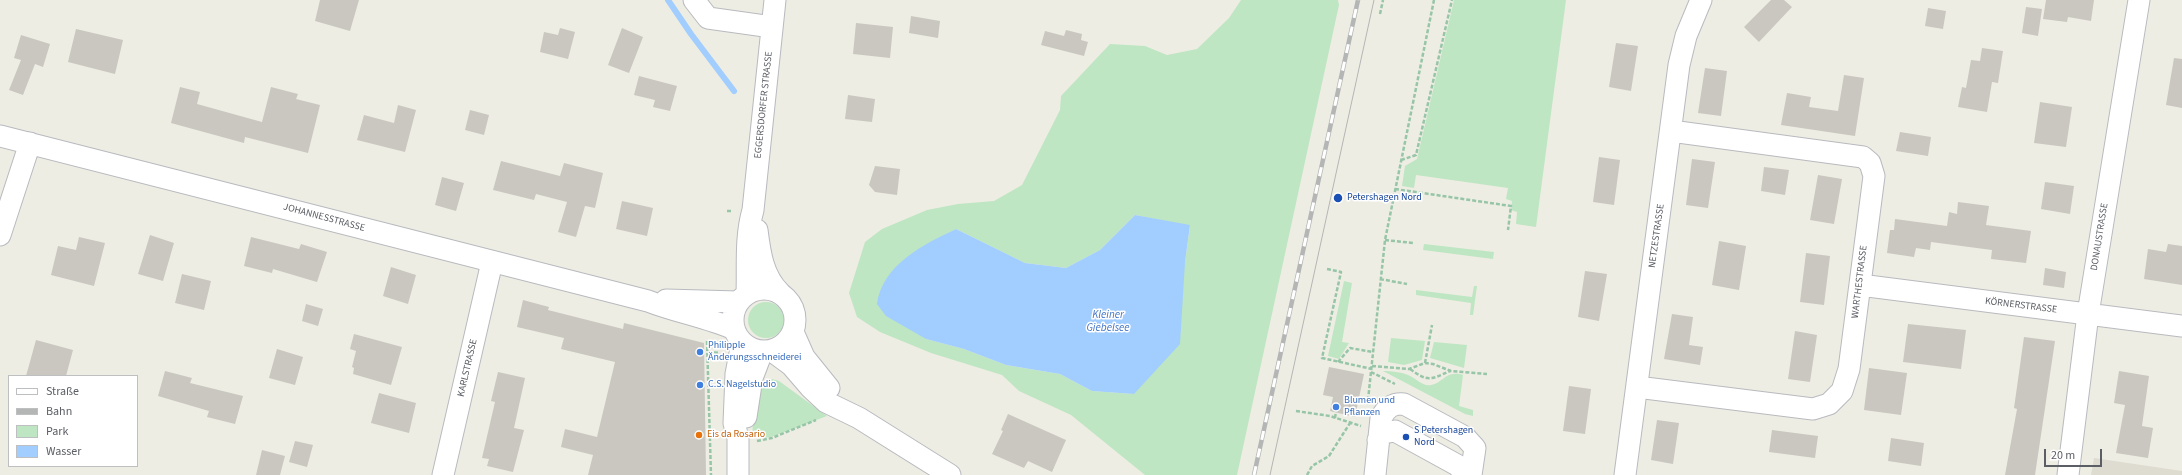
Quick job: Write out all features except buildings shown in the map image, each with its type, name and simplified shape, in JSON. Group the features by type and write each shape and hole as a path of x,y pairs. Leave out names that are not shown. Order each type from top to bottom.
{"street":[{"path":"694,0 708,18 772,27"},
{"name":"EGGERSDORFER STRASSE","path":"743,298 748,226 753,210 775,0"},
{"name":"NETZESTRASSE","path":"1625,475 1679,65 1686,36 1701,0"},
{"name":"DONAUSTRASSE","path":"2068,475 2088,314 2139,0"},
{"name":"WARTHESTRASSE","path":"1637,387 1813,409 1829,404 1842,391 1849,369 1874,176 1870,163 1863,157 1671,131"},
{"name":"JOHANNESSTRASSE","path":"0,136 648,301 671,310 714,320 738,336"},
{"path":"0,235 30,143"},
{"name":"EGGERSDORFER STRASSE","path":"753,210 765,271 770,283 780,293"},
{"name":"KARLSTRASSE","path":"443,475 492,262"},
{"name":"KÖRNERSTRASSE","path":"1860,285 2182,326"},
{"path":"738,336 753,350 767,351 785,344 793,332 795,318 794,310 786,298 780,293 760,289 743,298 733,314 738,336 734,422 738,440 738,475"},
{"name":"JOHANNESSTRASSE","path":"648,301 743,298"},
{"path":"793,332 811,366 826,386 847,404 859,418"},
{"path":"767,351 791,365 810,387 826,402 859,418 950,475"},
{"path":"738,440 745,423 752,378 767,351"},
{"path":"1375,475 1372,434 1385,410 1399,403 1404,404 1465,437 1475,448 1471,475"},
{"path":"1372,434 1395,431 1457,465 1467,475"}],"path":[{"path":"1380,14 1383,0"},
{"path":"1372,366 1385,240 1400,160 1434,0"},
{"path":"1400,160 1416,155 1452,0"},
{"path":"1395,189 1511,206 1508,230"},
{"path":"1385,240 1413,243"},
{"path":"1327,269 1341,272 1322,358 1372,369 1372,366 1409,369 1425,363 1433,364 1451,371 1487,374"},
{"path":"1380,279 1407,284"},
{"path":"1425,363 1432,325"},
{"path":"1338,362 1350,348 1373,352"},
{"path":"708,352 711,475"},
{"path":"1409,369 1426,380 1433,379 1451,371"},
{"path":"1372,372 1400,387"},
{"path":"1359,399 1368,401"},
{"path":"1296,411 1335,418 1350,423 1372,434"},
{"path":"1335,418 1336,412"},
{"path":"738,440 752,442 772,438 822,417"},
{"path":"1307,475 1312,466 1329,456 1350,423"}],"shaded area":[{"path":"2094,458 2182,471 2182,475 2091,475"}],"green space":[{"path":"1241,0 1338,0 1339,5 1237,475 1145,475 1071,415 1019,391 1002,375 931,353 880,332 857,317 849,293 865,242 882,229 927,210 958,204 994,201 1022,185 1060,110 1061,96 1110,44 1145,46 1167,55 1197,49 1229,18","holes":["1135,215 1190,226 1185,262 1134,394 1092,391 1060,374 1006,365 964,349 926,339 883,285 891,274 908,258 924,246 956,229 1025,263 1066,268 1100,250"]},
{"path":"1454,0 1566,0 1536,227 1516,224 1517,212 1511,210 1512,201 1506,199 1508,188 1416,175 1414,188 1402,186 1405,166 1417,159"},
{"path":"1424,244 1494,252 1493,259 1423,250"},
{"path":"1344,281 1352,283 1342,342 1349,343 1339,359 1328,356"},
{"path":"1474,286 1477,286 1473,315 1470,315 1471,303 1416,295 1416,290 1472,297"},
{"path":"770,302 779,307 783,313 783,327 779,333 770,338 762,338 753,333 749,327 748,316 753,307 759,303"},
{"path":"1391,338 1425,341 1422,360 1404,365 1388,362"},
{"path":"1434,342 1467,345 1464,368 1430,358"},
{"path":"1383,371 1396,372 1411,376 1425,385 1435,384 1448,375 1463,375 1459,406 1473,410 1473,416 1465,414"},
{"path":"772,379 779,381 827,416 771,437 762,438 752,436 754,411 760,384 764,386"}],"water":[{"name":"Kleiner Giebelsee","path":"1135,215 1190,225 1185,262 1180,344 1134,394 1092,391 1060,374 1006,365 964,349 926,339 886,316 877,304 881,290 887,278 896,267 918,249 956,229 1025,263 1066,268 1100,250"}],"waterway":[{"path":"668,0 691,34 734,91"}],"tram line":[{"path":"1270,475 1374,0"}],"railway":[{"path":"1254,475 1358,0"}],"place":[{"name":"Petershagen Nord","path":"1338,198"},
{"name":"Philipple Änderungsschneiderei","path":"700,352"},
{"name":"C.S. Nagelstudio","path":"700,385"},
{"name":"Blumen und Pflanzen","path":"1336,407"},
{"name":"Eis da Rosario","path":"699,435"},
{"name":"S Petershagen Nord","path":"1406,437"}]}
